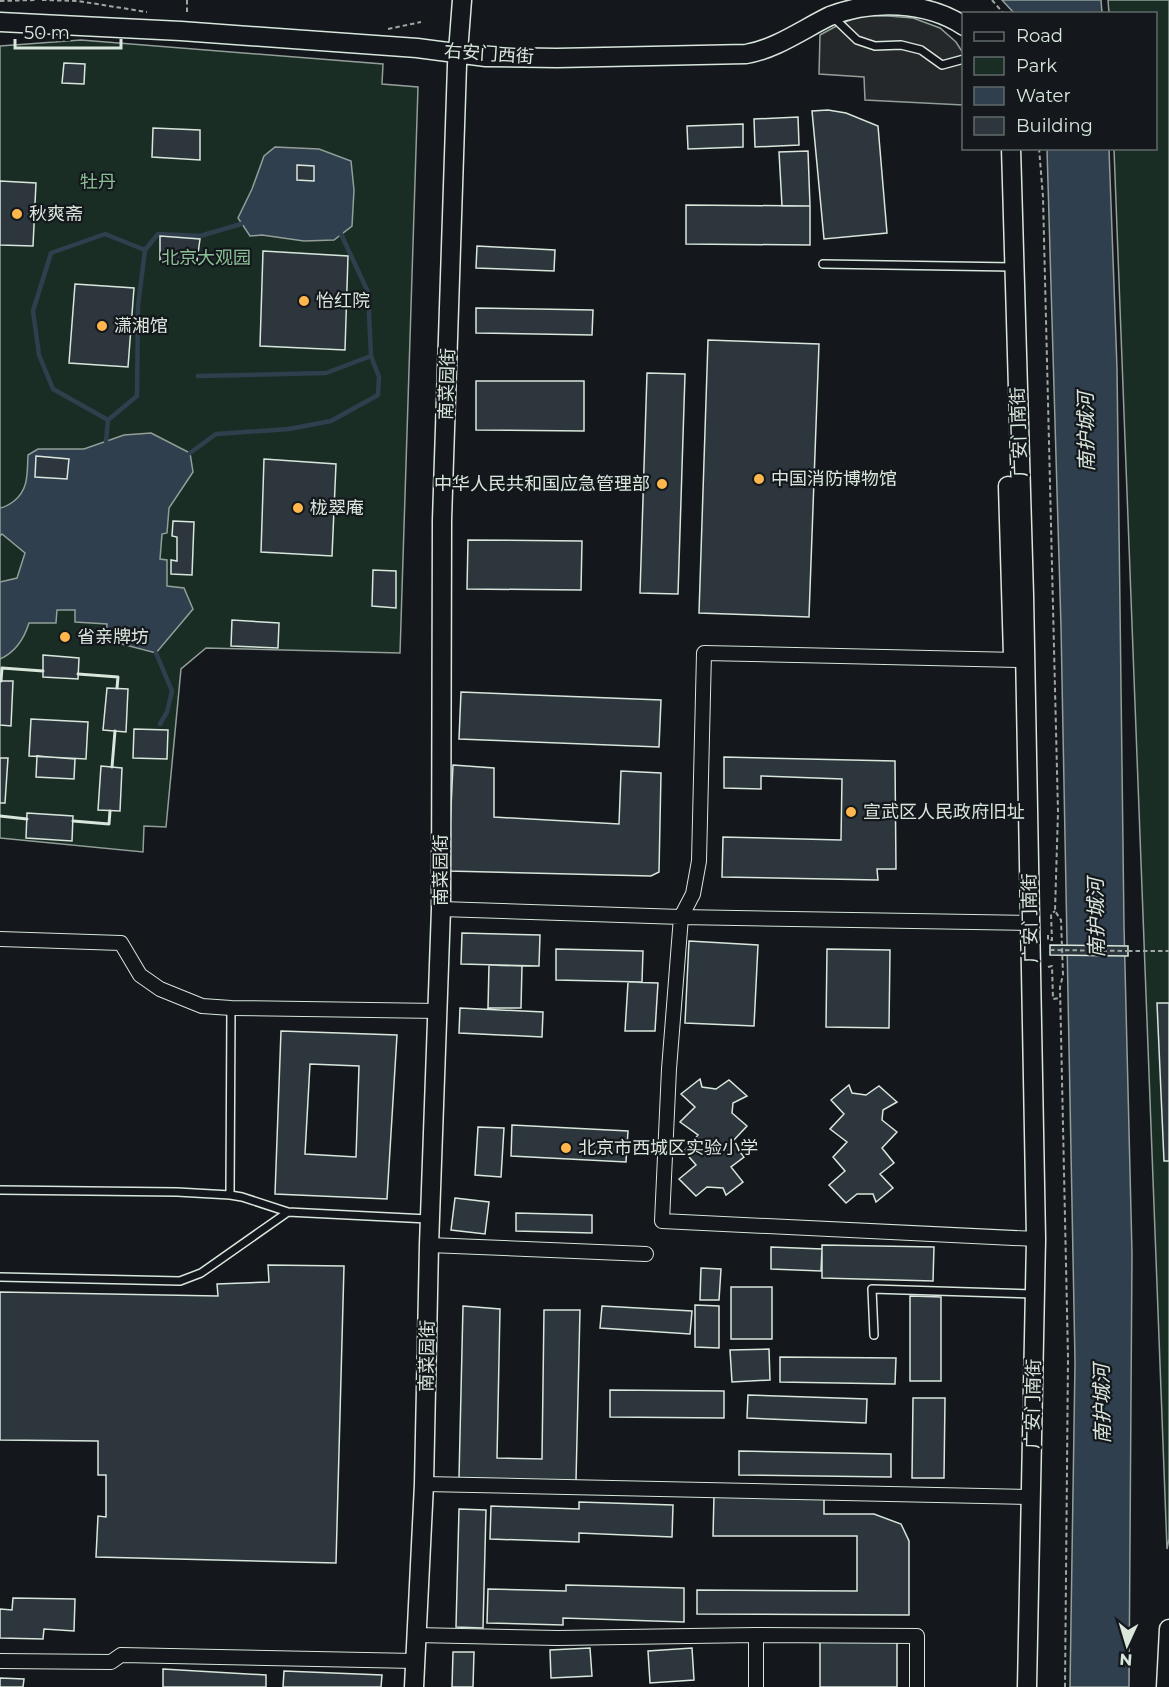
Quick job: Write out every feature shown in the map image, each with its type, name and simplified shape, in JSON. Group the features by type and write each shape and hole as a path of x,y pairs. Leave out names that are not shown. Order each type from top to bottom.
{"street":[{"name":"南菜园街","path":"414,1687 424,1484 429,1245 441,909 442,520 462,0"},
{"name":"右安门西街","path":"0,22 192,32 417,48 557,49 744,46 759,43 827,10 856,0"},
{"path":"917,0 950,10 962,18"},
{"name":"右安门西街","path":"459,49 486,57 557,58 746,54 764,50 831,15 869,4 903,5 931,10 962,25"},
{"name":"广安门南街","path":"1001,150 1008,266 1019,659 1031,1239 1026,1497 1017,1687"},
{"name":"广安门南街","path":"1008,266 1011,150"},
{"path":"1019,659 704,653 699,861 693,894 681,916 669,1069 662,1221 1031,1239"},
{"path":"441,909 1025,923"},
{"path":"0,939 121,943 140,975 160,989 202,1006 438,1011"},
{"path":"429,1245 646,1254"},
{"path":"424,1484 1026,1497"},
{"name":"广安门南街","path":"1026,1497 1027,1687"},
{"path":"1166,1687 1169,1629"},
{"path":"415,1635 558,1638 756,1635 917,1636 917,1687"},
{"path":"756,1635 756,1687"},
{"path":"0,1661 111,1662 121,1655 415,1661"}],"lane":[{"path":"831,15 857,40 874,46 901,45 921,50 942,65 962,59"},
{"path":"823,264 1008,266"},
{"path":"230,1195 231,1008"},
{"path":"0,1190 177,1192 230,1195 288,1212 430,1219"},
{"path":"0,1277 180,1281 201,1273 288,1212"},
{"path":"874,1335 872,1289 1031,1294"}],"path":[{"path":"0,1 35,0"},
{"path":"42,0 78,1 154,13"},
{"path":"187,0 187,18"},
{"path":"992,0 1002,12"},
{"path":"1039,150 1058,812 1055,911 1061,920 1062,975 1059,987 1068,1357 1065,1687"},
{"path":"1047,931 1048,940 1052,940 1051,914 1055,911"},
{"path":"1050,950 1169,951"}],"green space":[{"path":"1108,0 1169,0 1169,1539 1167,1549 1114,150 1157,150 1157,12 1109,12"},
{"name":"北京大观园","path":"81,40 383,64 382,84 418,87 400,653 206,648 181,669 166,827 144,826 143,852 0,838 0,46"}],"shaded area":[{"path":"861,16 888,16 913,18 940,28 956,42 962,51 962,105 865,100 864,77 819,74 820,35"}],"water":[{"path":"1002,0 1101,0 1102,12 1013,12"},
{"path":"275,147 319,149 351,161 354,190 352,226 334,240 304,241 262,235 250,236 238,218 264,156"},
{"name":"南护城河","path":"1047,150 1109,150 1117,368 1124,926 1132,1253 1129,1687 1070,1687 1075,1362 1061,627"},
{"path":"151,433 190,453 193,472 169,508 167,533 162,534 160,559 167,560 167,586 184,588 193,609 156,653 106,640 107,624 75,622 75,610 57,610 56,623 29,623 19,644 11,653 0,659 0,582 17,578 25,553 2,534 0,536 0,508 19,496 25,486 28,455 38,449 84,449 124,435"}],"building":[{"path":"64,63 85,64 84,84 62,83"},
{"path":"828,110 846,113 878,126 887,233 824,239 812,111"},
{"path":"798,117 799,145 755,147 754,119"},
{"path":"743,124 743,147 688,149 687,126"},
{"path":"153,128 200,130 200,160 152,157"},
{"path":"808,151 810,206 782,206 779,152"},
{"path":"297,165 314,166 314,181 297,180"},
{"name":"秋爽斋","path":"0,181 36,183 33,246 0,245"},
{"path":"686,205 810,206 810,245 686,244"},
{"path":"160,236 200,239 197,261 160,260"},
{"path":"477,246 555,250 554,271 476,268"},
{"name":"怡红院","path":"263,251 348,256 345,350 260,346"},
{"name":"潇湘馆","path":"75,284 134,288 128,367 69,363"},
{"path":"476,308 593,310 592,335 476,333"},
{"name":"中国消防博物馆","path":"708,340 819,344 809,617 699,613"},
{"name":"中华人民共和国应急管理部","path":"647,373 685,374 678,594 640,593"},
{"path":"476,381 584,381 584,431 476,430"},
{"path":"36,456 69,459 67,479 35,477"},
{"name":"栊翠庵","path":"264,459 336,464 332,556 261,552"},
{"path":"173,521 194,522 192,575 171,574 171,560 177,561 177,537 172,536"},
{"path":"468,540 582,541 581,590 467,589"},
{"path":"373,570 396,571 396,608 372,606"},
{"path":"232,620 279,623 278,648 231,646"},
{"path":"43,655 79,658 78,679 43,677"},
{"path":"0,681 13,681 11,726 0,725"},
{"path":"107,688 128,689 126,732 103,730"},
{"path":"461,692 661,700 659,747 459,739"},
{"path":"31,719 88,722 86,759 29,756"},
{"path":"134,729 168,730 167,759 133,758"},
{"path":"37,756 75,759 74,779 36,777"},
{"path":"724,757 895,761 896,869 877,869 878,880 722,877 723,837 841,840 842,779 761,776 761,789 724,788"},
{"path":"0,758 8,758 5,803 0,803"},
{"path":"453,765 494,768 494,817 619,824 621,771 661,773 659,872 651,876 448,871"},
{"path":"101,766 122,768 120,811 98,810"},
{"path":"27,813 73,816 72,841 26,838"},
{"path":"462,933 540,935 539,966 461,964"},
{"path":"689,941 758,945 754,1026 685,1023"},
{"path":"1050,945 1128,946 1128,956 1050,955"},
{"path":"556,949 643,951 642,982 556,980"},
{"path":"827,949 890,950 889,1028 826,1027"},
{"path":"489,965 522,966 521,1008 488,1008"},
{"path":"628,982 658,983 655,1031 625,1031"},
{"path":"1157,1003 1169,1003 1169,1161 1164,1161"},
{"path":"460,1008 543,1012 542,1037 459,1033"},
{"path":"281,1031 397,1035 387,1199 275,1194","holes":["310,1064 359,1066 356,1157 305,1154"]},
{"path":"700,1079 702,1087 716,1089 729,1080 747,1096 733,1103 732,1113 747,1126 732,1142 744,1157 731,1167 743,1182 726,1195 723,1188 707,1187 696,1196 679,1179 696,1165 684,1151 698,1135 680,1122 695,1107 681,1094"},
{"path":"849,1085 852,1093 866,1095 879,1086 897,1102 883,1110 882,1120 897,1132 882,1148 894,1163 880,1174 893,1188 876,1202 873,1194 857,1194 846,1203 829,1185 845,1171 833,1157 847,1142 830,1129 844,1114 831,1100"},
{"path":"512,1125 628,1131 626,1162 511,1156"},
{"path":"478,1127 504,1128 501,1177 475,1175"},
{"path":"455,1198 489,1202 485,1234 451,1230"},
{"path":"516,1213 592,1215 592,1233 516,1231"},
{"path":"822,1245 934,1247 933,1281 822,1278"},
{"path":"771,1247 822,1249 821,1271 771,1269"},
{"path":"268,1265 344,1266 336,1563 96,1557 98,1516 106,1517 106,1475 98,1475 98,1441 0,1440 0,1292 218,1296 217,1284 269,1282"},
{"path":"701,1268 721,1269 719,1300 700,1300"},
{"path":"731,1287 772,1287 772,1339 731,1339"},
{"path":"910,1296 941,1297 941,1381 910,1381"},
{"path":"695,1305 719,1306 719,1348 695,1347"},
{"path":"463,1306 500,1309 497,1458 542,1459 544,1310 580,1310 576,1481 459,1478"},
{"path":"602,1306 692,1311 690,1334 600,1328"},
{"path":"769,1349 770,1380 732,1382 730,1350"},
{"path":"780,1357 896,1358 895,1384 780,1382"},
{"path":"610,1390 724,1391 724,1418 610,1417"},
{"path":"748,1395 867,1399 866,1423 747,1418"},
{"path":"913,1398 945,1398 944,1478 912,1478"},
{"path":"739,1451 891,1454 891,1477 739,1475"},
{"path":"714,1495 824,1495 824,1514 874,1514 901,1524 909,1541 909,1615 697,1614 697,1590 857,1591 857,1536 713,1536"},
{"path":"579,1502 673,1505 672,1537 579,1533 579,1542 490,1539 491,1506 579,1509"},
{"path":"459,1509 486,1510 483,1628 456,1627"},
{"path":"566,1585 684,1588 684,1622 563,1618 563,1625 487,1623 488,1589 566,1591"},
{"path":"13,1598 75,1599 74,1631 44,1629 43,1639 0,1638 0,1609 12,1610"},
{"path":"820,1642 897,1642 897,1687 820,1687"},
{"path":"590,1648 592,1676 551,1678 550,1650"},
{"path":"692,1648 694,1680 650,1683 648,1651"},
{"path":"453,1652 474,1652 473,1687 452,1687"},
{"path":"163,1669 266,1675 266,1687 163,1687"},
{"path":"284,1671 382,1675 381,1687 283,1687"},
{"path":"0,1678 24,1679 23,1687 0,1687"}],"waterway":[{"path":"106,441 108,420 137,396 138,306 145,250 158,234 200,236 241,224"},
{"path":"108,420 53,389 39,355 33,311 51,253 105,234 145,250"},
{"path":"190,453 216,434 289,429 331,421 378,395 379,377 371,356 368,292 341,234"},
{"path":"198,376 326,373 371,356"},
{"path":"156,653 172,691 167,712 160,724"}],"wall":[{"path":"1,681 2,668 43,671"},
{"path":"78,674 118,677 117,688"},
{"path":"112,767 115,731"},
{"path":"73,821 109,824 110,811"},
{"path":"0,816 27,819"}],"place":[{"name":"秋爽斋","path":"17,214"},
{"name":"怡红院","path":"304,301"},
{"name":"潇湘馆","path":"102,326"},
{"name":"中国消防博物馆","path":"759,479"},
{"name":"中华人民共和国应急管理部","path":"662,484"},
{"name":"栊翠庵","path":"298,508"},
{"name":"省亲牌坊","path":"65,637"},
{"name":"宣武区人民政府旧址","path":"851,812"},
{"name":"北京市西城区实验小学","path":"566,1148"}],"park label":[{"name":"牡丹","path":"98,182"}]}
